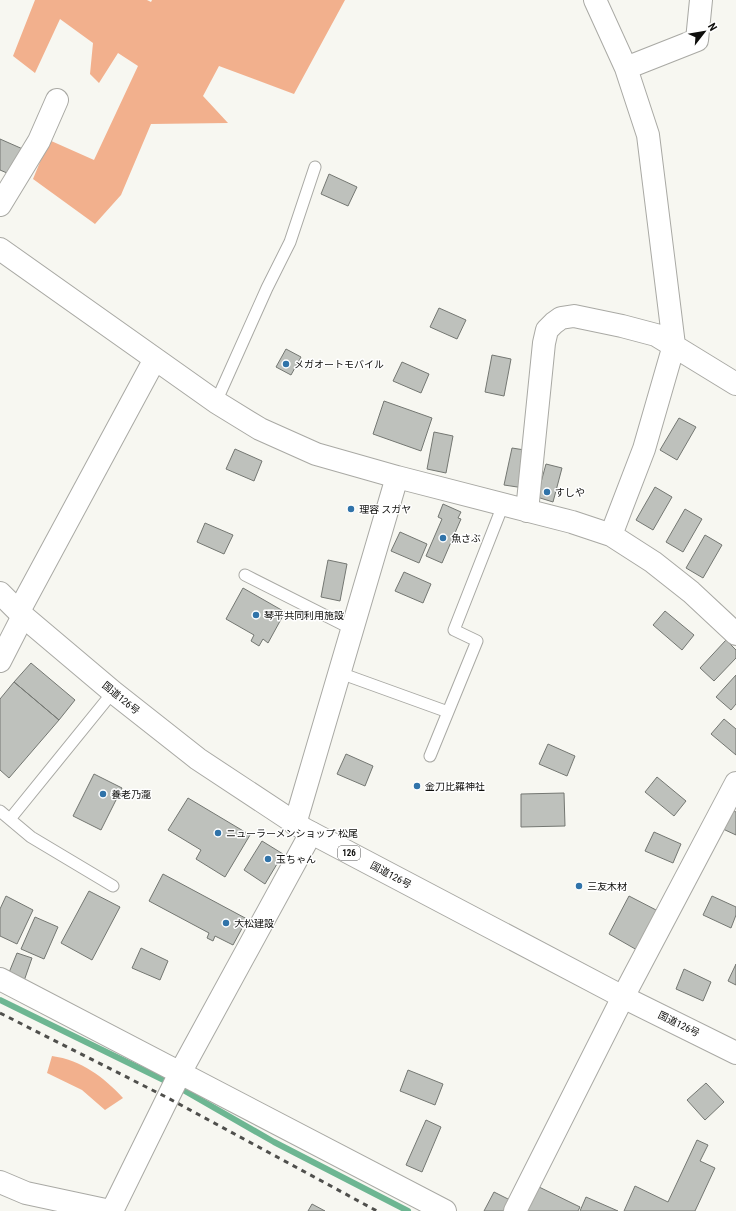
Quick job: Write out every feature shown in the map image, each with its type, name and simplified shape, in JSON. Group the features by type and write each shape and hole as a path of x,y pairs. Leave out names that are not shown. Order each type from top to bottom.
{"main road":[{"path":"594,0 626,68 648,135 674,345 644,449 611,535"},
{"path":"626,68 697,40 701,0"},
{"path":"0,205 38,141 57,100"},
{"path":"0,249 216,402 260,429 316,454 397,478 572,522 611,535 653,562 691,592 736,634"},
{"path":"527,511 544,343 547,330 562,318 574,316 656,335 736,384"},
{"path":"0,661 21,614 155,359"},
{"path":"0,1182 26,1193 111,1211 303,828 340,673 397,478"},
{"name":"国道126号","path":"0,593 21,614 113,692 198,759 303,828 623,997 736,1053"},
{"path":"515,1211 623,997 736,783"},
{"path":"0,979 177,1079 445,1211"}],"lane":[{"path":"216,402 267,288 290,242 315,167"},
{"path":"430,756 477,641 454,630 502,505"},
{"path":"245,575 352,630"},
{"path":"340,673 448,712"},
{"path":"10,819 113,692"},
{"path":"0,811 31,837 113,886"}],"shaded area":[{"path":"35,0 147,0 151,2 152,0 345,0 294,94 219,66 203,96 228,123 151,124 121,195 95,224 33,179 49,140 94,160 138,66 118,53 99,83 90,74 93,43 60,19 35,73 13,56"},
{"path":"52,1056 73,1061 91,1071 108,1083 123,1098 105,1110 82,1090 47,1073"}],"building":[{"path":"0,139 25,150 14,176 0,170"},
{"path":"329,174 357,187 348,206 321,194"},
{"path":"439,308 466,320 457,339 430,327"},
{"path":"286,349 301,357 291,375 276,367"},
{"path":"492,355 511,359 504,396 485,392"},
{"path":"402,362 429,374 421,393 393,381"},
{"path":"384,401 432,418 421,451 373,434"},
{"path":"679,418 696,427 677,460 660,450"},
{"path":"434,432 453,436 446,473 427,469"},
{"path":"512,448 531,451 524,488 504,485"},
{"path":"235,449 262,461 254,481 226,469"},
{"path":"546,464 562,468 553,502 537,497"},
{"path":"655,487 672,497 653,530 636,520"},
{"name":"魚さぶ","path":"443,504 461,512 458,518 461,519 442,563 426,556 442,519 438,517"},
{"path":"685,509 702,519 683,552 666,542"},
{"path":"205,523 233,535 224,554 197,542"},
{"path":"400,532 427,544 419,563 391,551"},
{"path":"705,535 722,545 703,578 686,568"},
{"path":"328,560 347,564 340,601 321,597"},
{"path":"404,572 431,584 423,603 395,591"},
{"name":"琴平共同利用施設","path":"243,588 285,612 268,643 263,639 259,646 251,641 254,635 226,619"},
{"path":"665,611 694,635 682,650 653,625"},
{"path":"726,640 736,650 736,658 714,681 700,668"},
{"path":"31,663 75,700 59,720 14,682"},
{"path":"736,675 736,704 731,710 716,697"},
{"path":"14,682 59,720 9,778 0,770 0,699"},
{"path":"724,719 736,729 736,755 711,734"},
{"path":"548,744 575,756 567,776 539,764"},
{"path":"346,754 373,766 365,786 337,774"},
{"path":"94,774 122,788 101,830 73,816"},
{"path":"657,777 686,801 674,816 645,792"},
{"path":"564,793 565,826 521,827 521,794"},
{"path":"188,798 250,835 225,877 196,859 201,850 168,830"},
{"path":"732,810 736,812 736,835 723,829"},
{"path":"654,832 681,844 673,863 645,851"},
{"path":"262,841 283,854 265,884 244,870"},
{"path":"163,874 247,919 233,945 215,936 213,941 207,938 209,933 149,901"},
{"path":"89,891 120,907 92,960 61,943"},
{"path":"6,896 33,910 17,944 0,936 0,909"},
{"path":"629,896 658,911 637,950 609,934"},
{"path":"712,896 736,907 736,915 731,928 703,915"},
{"path":"35,917 58,927 44,959 21,949"},
{"path":"141,948 168,961 160,980 132,968"},
{"path":"17,953 32,958 24,981 8,975"},
{"path":"736,964 736,985 728,981"},
{"path":"684,969 711,982 703,1001 676,989"},
{"path":"408,1070 443,1084 435,1105 400,1091"},
{"path":"706,1083 724,1102 705,1120 687,1100"},
{"path":"426,1120 441,1127 422,1172 406,1165"},
{"path":"697,1140 708,1145 700,1161 715,1168 695,1211 624,1211 635,1186 668,1202"},
{"path":"537,1186 580,1207 578,1211 525,1211"},
{"path":"494,1192 510,1200 505,1211 484,1211"},
{"path":"586,1197 618,1211 580,1211"},
{"path":"312,1204 325,1211 308,1211"}],"waterway":[{"path":"0,1000 178,1087 274,1142 408,1211"}],"railway":[{"path":"0,1013 168,1098 377,1211"}],"place":[{"name":"メガオートモバイル","path":"286,364"},
{"name":"すしや","path":"547,492"},
{"name":"理容 スガヤ","path":"351,509"},
{"name":"魚さぶ","path":"443,538"},
{"name":"琴平共同利用施設","path":"256,615"},
{"name":"金刀比羅神社","path":"417,786"},
{"name":"養老乃瀧","path":"103,794"},
{"name":"ニューラーメンショップ 松尾","path":"218,833"},
{"name":"玉ちゃん","path":"268,859"},
{"name":"三友木材","path":"579,886"},
{"name":"大松建設","path":"226,923"}]}
